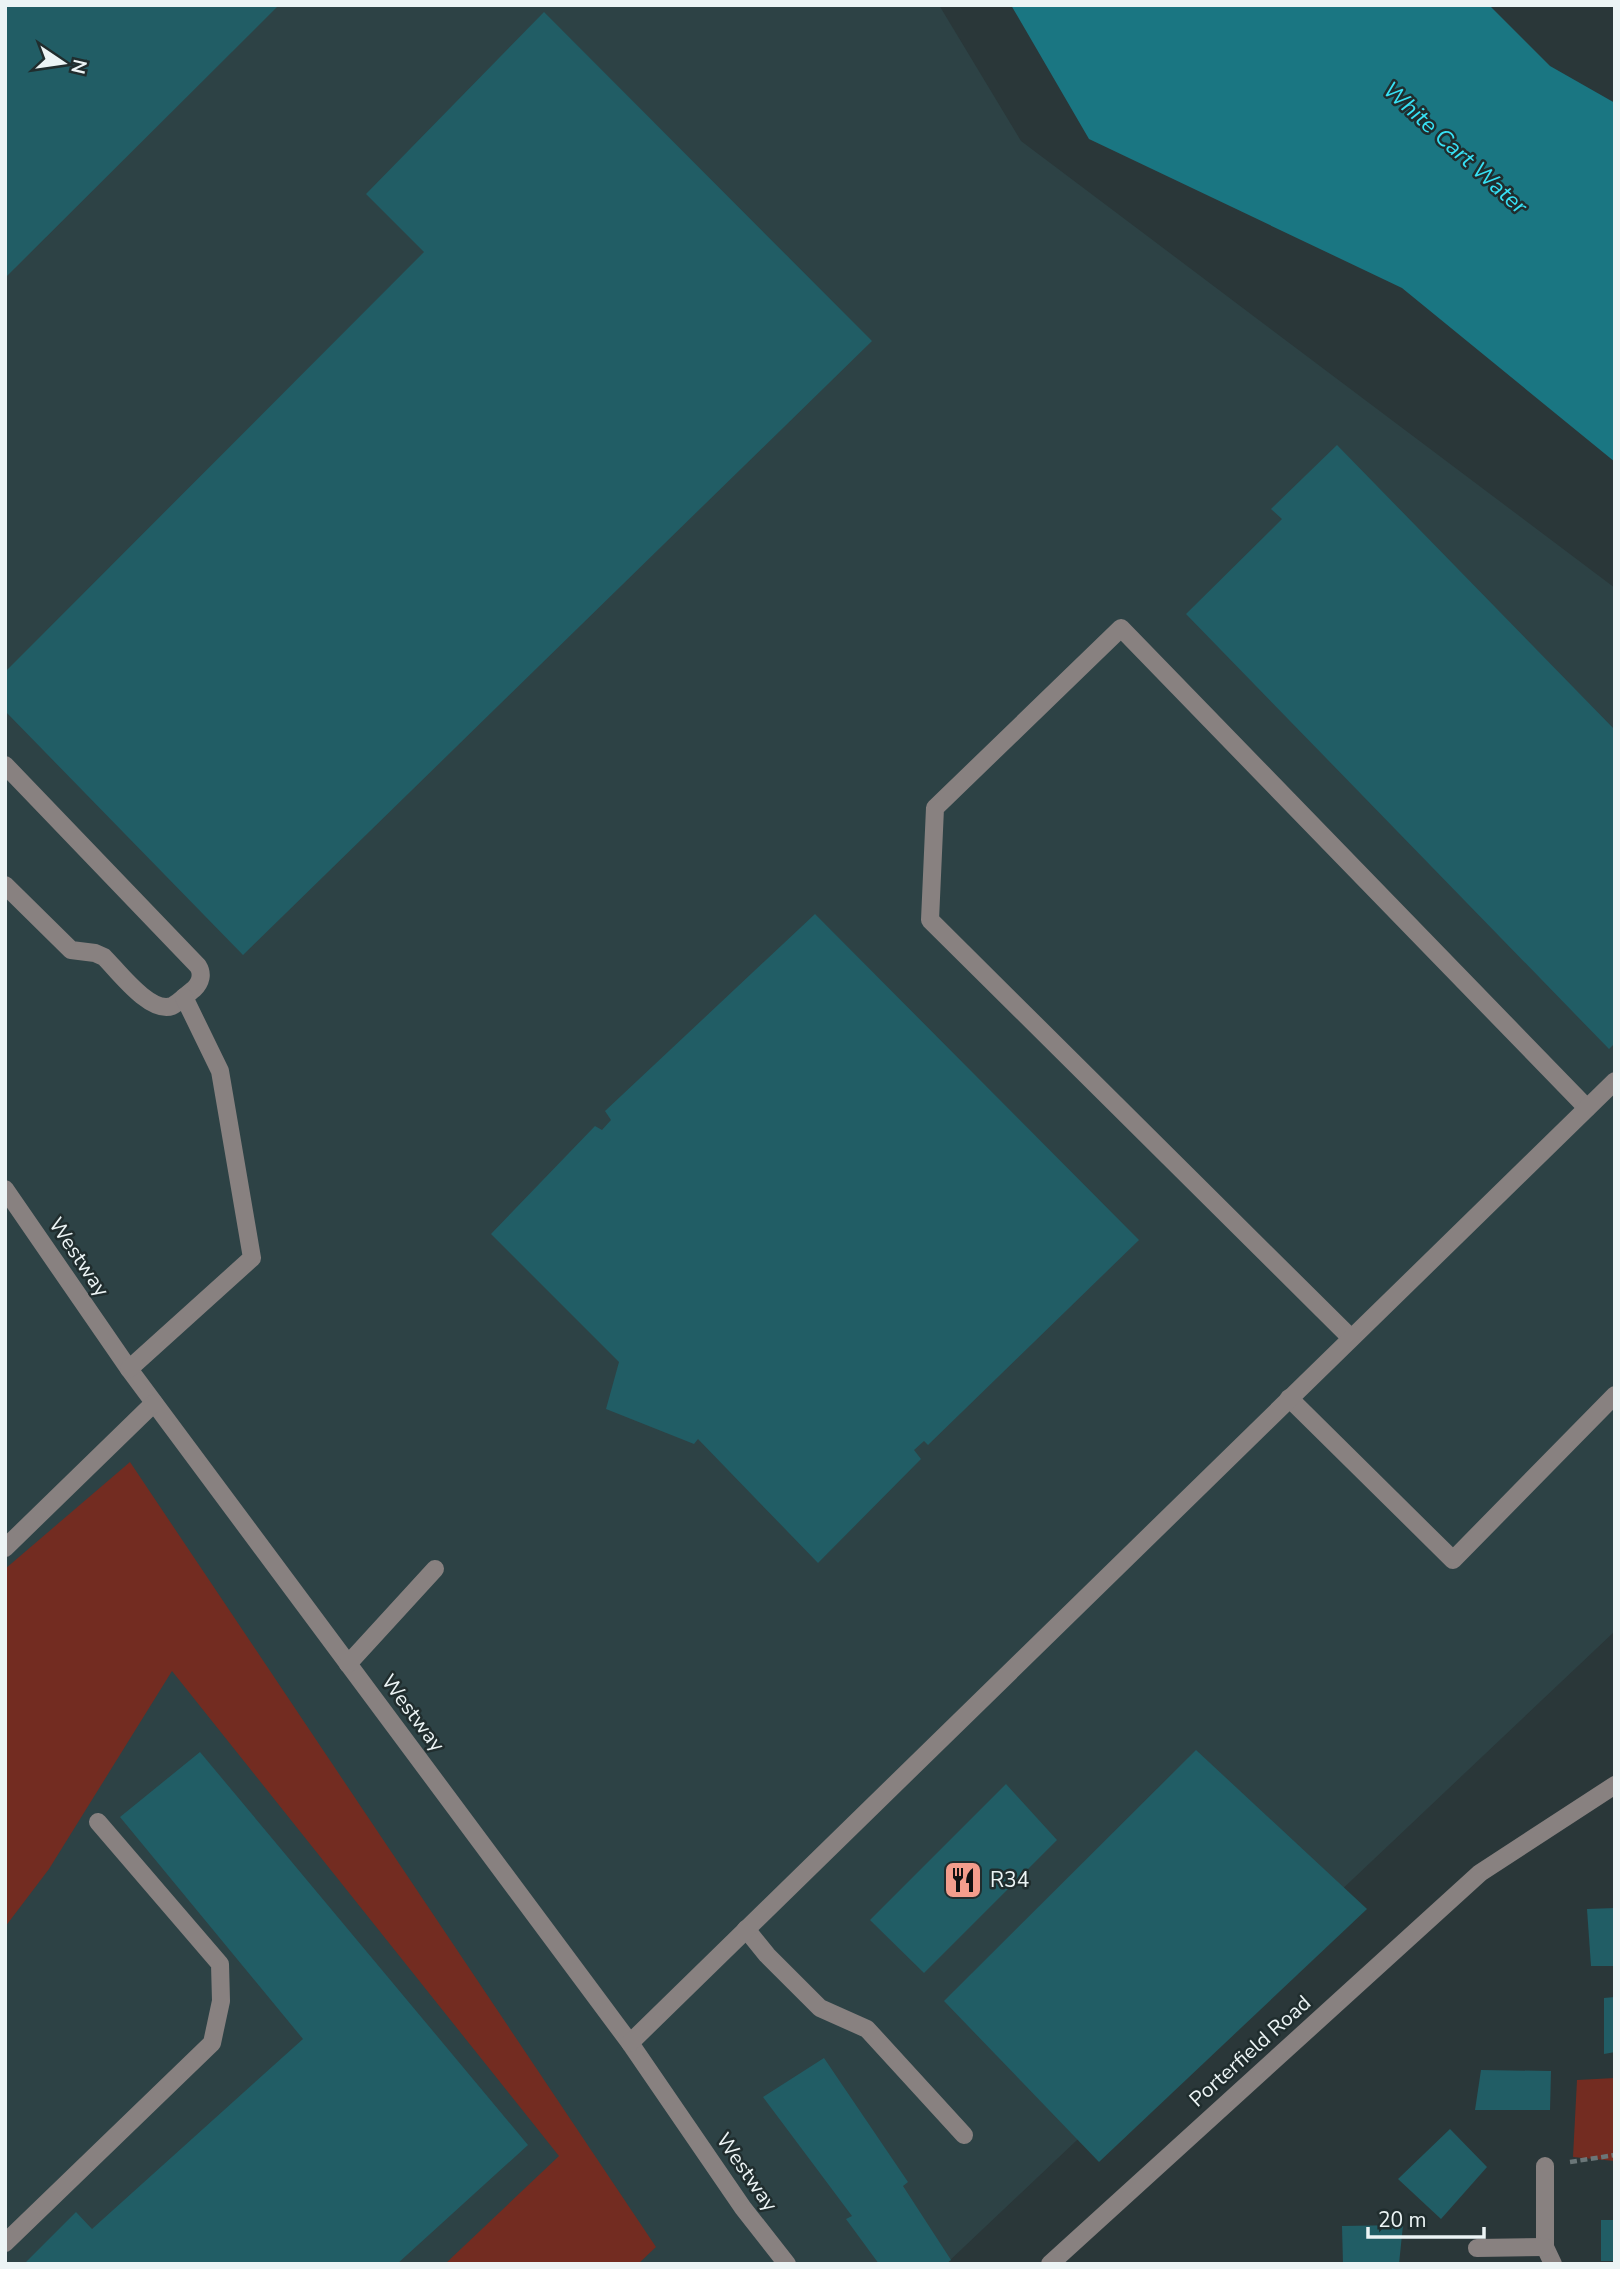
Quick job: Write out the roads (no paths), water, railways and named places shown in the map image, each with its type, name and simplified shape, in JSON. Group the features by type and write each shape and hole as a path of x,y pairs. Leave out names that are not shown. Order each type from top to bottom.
{"street":[{"path":"1351,1338 930,920 934,808 1121,628 1587,1108"},
{"path":"5,765 198,965 202,972 197,987 173,1005 162,1007 149,1002 104,957 71,950 5,885"},
{"path":"129,1369 252,1258 220,1071 184,996"},
{"path":"630,2043 1615,1081"},
{"name":"Westway","path":"5,1189 129,1369 630,2043 743,2208 787,2264"},
{"path":"1289,1398 1453,1560 1615,1395"},
{"path":"5,1548 154,1403"},
{"path":"348,1664 435,1569"},
{"name":"Porterfield Road","path":"1050,2264 1480,1873 1615,1785"},
{"path":"5,2242 212,2043 221,2001 220,1964 98,1822"},
{"path":"746,1929 767,1955 820,2008 867,2029 964,2135"},
{"path":"1545,2166 1545,2247 1553,2264"},
{"path":"1477,2248 1545,2247"}],"water":[{"name":"White Cart Water","path":"1011,5 1489,5 1550,66 1615,103 1615,462 1402,288 1089,139"}],"place":[{"name":"R34","path":"963,1880"}]}
